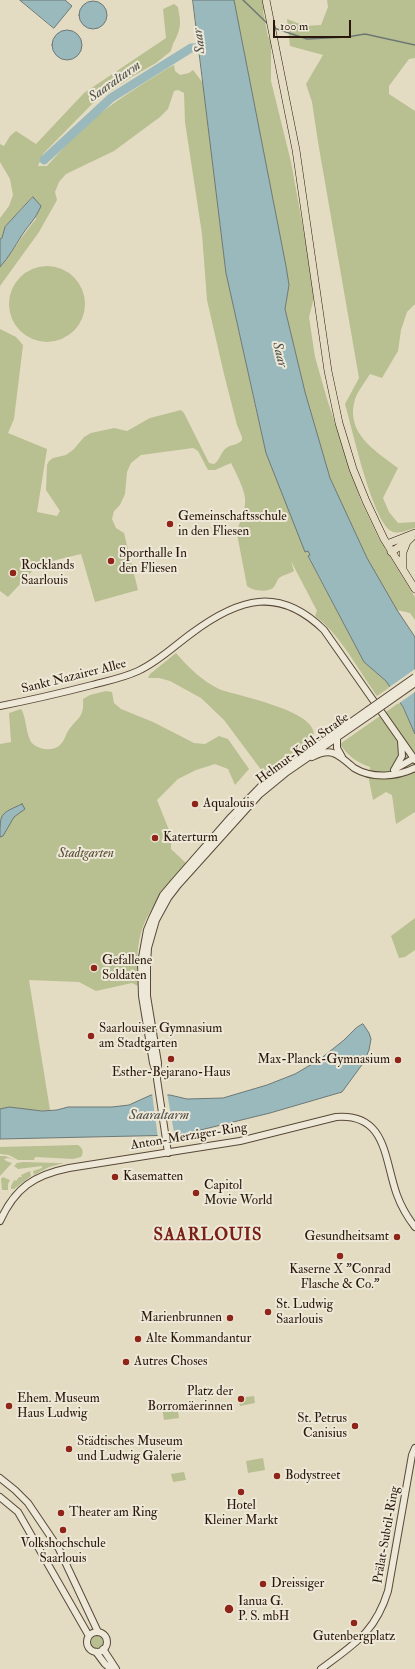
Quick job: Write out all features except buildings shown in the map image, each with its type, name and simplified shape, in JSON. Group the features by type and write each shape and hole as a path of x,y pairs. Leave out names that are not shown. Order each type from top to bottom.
{"main road":[{"path":"266,0 296,150 332,395 339,423 353,469 366,501 391,552 415,589"},
{"path":"387,544 415,533"},
{"path":"391,552 407,542 415,533"},
{"path":"402,569 403,552 407,542"}],"street":[{"name":"Sankt Nazairer Allee","path":"0,706 62,693 118,679 138,672 171,650 210,620 240,605 275,602 293,607 307,615 324,630 414,759"},
{"path":"370,712 415,677"},
{"path":"370,712 415,683"},
{"name":"Helmut-Kohl-Straße","path":"157,1074 158,1062 147,996 146,964 152,931 162,908 178,885 254,799 303,760 370,712"},
{"name":"Helmut-Kohl-Straße","path":"157,1074 153,1063 142,996 141,963 143,946 152,918 163,896 205,846 263,784 370,712"},
{"path":"337,737 337,748 347,762"},
{"path":"394,770 402,756 401,739"},
{"path":"303,760 327,752 333,753 355,768 371,774 396,774 415,768"},
{"path":"387,775 414,759"},
{"path":"157,1074 168,1149"},
{"name":"Anton-Merziger-Ring","path":"0,1222 16,1194 33,1180 46,1174 69,1168 168,1149 240,1141 336,1117 346,1116 359,1119 376,1131 382,1142 398,1196 415,1227"},
{"name":"Prälat-Subtil-Ring","path":"321,1669 355,1642 374,1624 379,1616 388,1590 412,1455 415,1448"},
{"path":"0,1478 28,1503 59,1549 98,1632"},
{"path":"0,1497 18,1512 89,1636"},
{"path":"96,1652 103,1649 106,1639 104,1634 93,1632 87,1639 88,1646 96,1652 111,1669"},
{"path":"103,1649 116,1669"}],"green space":[{"path":"234,0 263,0 265,10 263,11 268,37 271,40 271,81 291,162 315,294 309,317 315,357 327,399 361,501 379,539 415,597 415,620 410,613 397,610 367,558 330,478 305,392 285,309 289,285 286,266"},
{"path":"327,0 415,0 415,58 409,59 389,86 389,94 415,111 415,304 407,312 401,330 398,351 382,378 370,374 356,396 353,411 354,422 364,440 398,468 383,498 389,512 398,523 415,522 415,528 400,532 391,531 384,523 377,510 370,492 345,404 359,378 312,102 306,84 323,55 290,46 287,19 305,26 321,25 328,7"},
{"path":"174,4 178,7 180,26 171,51 156,63 130,78 93,103 43,154 38,166 47,166 72,139 98,115 168,68 174,65 175,71 180,75 189,73 193,70 203,83 226,273 266,453 305,551 308,550 310,555 308,557 364,662 386,681 390,687 377,696 349,653 333,633 315,616 317,611 291,561 294,571 279,578 274,587 271,589 260,591 247,586 237,534 245,504 241,483 231,463 215,470 208,470 198,451 193,448 141,455 131,463 127,472 125,494 120,505 114,511 112,519 116,528 124,533 138,590 95,602 81,554 56,560 35,568 8,597 0,591 0,329 16,337 23,345 14,419 8,433 47,449 37,512 57,516 60,511 46,490 47,465 49,461 53,458 66,455 74,449 84,437 91,433 114,428 127,431 150,418 181,410 184,413 209,463 214,464 218,461 225,449 242,440 224,374 207,300 202,234 185,122 184,93 178,90 174,91 168,109 160,117 114,151 66,174 59,182 55,192 57,200 39,232 0,286 0,267 36,219 32,197 5,227 2,238 0,239 0,218 9,206 13,195 10,179 0,162 0,144 4,146 10,136 16,131 36,144 84,93 166,38 163,9"},
{"path":"47,266 62,269 74,277 82,289 85,304 82,319 74,331 62,339 47,342 32,339 20,331 12,319 9,304 12,289 20,277 32,269"},
{"path":"176,653 196,673 219,689 276,706 305,720 313,729 313,739 267,770 262,771 224,720 201,698 170,681 159,678 148,678 150,674"},
{"name":"Stadtgarten","path":"106,691 112,692 114,703 121,709 153,722 194,743 205,744 219,736 228,739 249,769 235,785 228,769 215,764 196,770 178,779 157,800 171,835 171,849 186,863 154,905 141,933 139,939 137,966 138,986 132,983 96,991 79,982 29,980 50,1110 13,1108 0,1109 0,744 11,742 9,713 21,709 29,737 33,744 43,749 58,747 67,732 81,715 83,709 83,699 90,695"},
{"path":"400,702 415,734 415,812 396,824 392,795 386,792 373,800 369,780 370,767 353,758 340,744"},
{"path":"415,918 415,950 405,957 399,958 391,936"},
{"path":"78,1145 82,1149 82,1155 81,1157 73,1159 35,1157 34,1160 18,1160 9,1155 0,1154 0,1147"},
{"path":"0,1156 5,1156 15,1160 8,1158 4,1159 12,1163 0,1176"},
{"path":"17,1163 64,1163 49,1167 34,1175 33,1171 42,1168 42,1166 18,1169 14,1166"},
{"path":"30,1171 31,1176 14,1189 11,1189 14,1180 16,1181 19,1177 22,1177 21,1175"},
{"path":"3,1177 10,1180 8,1190 2,1190 1,1179"},
{"path":"254,1396 255,1403 240,1406 238,1398"},
{"path":"177,1405 179,1418 164,1420 162,1407"},
{"path":"263,1458 265,1470 248,1473 246,1461"},
{"path":"184,1472 186,1480 173,1482 171,1474"},
{"path":"95,1636 99,1636 103,1642 99,1648 95,1648 91,1644 91,1640"}],"water":[{"path":"20,0 65,0 72,6 54,28"},
{"name":"Saar","path":"193,0 234,0 286,266 289,285 285,309 305,392 330,478 367,558 397,610 415,637 415,734 403,707 386,681 364,662 308,556 310,555 308,551 305,552 266,453 226,273"},
{"path":"93,1 99,2 103,5 106,9 106,21 103,25 99,28 93,29 87,28 83,25 80,21 79,15 80,9 83,5 87,2"},
{"path":"67,30 77,35 82,45 77,55 67,60 57,55 52,45 57,35"},
{"path":"33,197 41,206 39,211 0,267 0,239 2,238 5,227"},
{"path":"22,804 25,809 14,817 3,836 0,837 0,823 3,815 9,810"},
{"name":"Saaraltarm","path":"363,1024 371,1039 369,1050 364,1062 342,1092 270,1113 180,1135 0,1139 0,1109 9,1107 42,1111 57,1110 68,1107 112,1107 129,1105 151,1095 170,1095 187,1099 223,1098 267,1085 295,1074 319,1060 344,1040 356,1028"}],"pier":[{"path":"415,669 415,692 398,704 388,688"},
{"path":"152,1093 167,1093 175,1138 158,1138"}],"waterway":[{"path":"243,0 268,24"},
{"path":"274,28 307,39 347,37 365,34 415,45"},
{"name":"Saaraltarm","path":"44,160 111,98 191,48 212,47"}],"place":[{"name":"Gemeinschaftsschule in den Fliesen","path":"170,524"},
{"name":"Sporthalle In den Fliesen","path":"111,561"},
{"name":"Rocklands Saarlouis","path":"13,573"},
{"name":"Aqualouis","path":"195,804"},
{"name":"Katerturm","path":"155,838"},
{"name":"Gefallene Soldaten","path":"94,968"},
{"name":"Saarlouiser Gymnasium am Stadtgarten","path":"91,1036"},
{"name":"Esther-Bejarano-Haus","path":"171,1059"},
{"name":"Max-Planck-Gymnasium","path":"398,1060"},
{"name":"Kasematten","path":"115,1177"},
{"name":"Capitol Movie World","path":"196,1193"},
{"name":"Gesundheitsamt","path":"397,1237"},
{"name":"Kaserne X \"Conrad Flasche & Co.\"","path":"340,1256"},
{"name":"St. Ludwig Saarlouis","path":"268,1312"},
{"name":"Marienbrunnen","path":"230,1318"},
{"name":"Alte Kommandantur","path":"138,1339"},
{"name":"Autres Choses","path":"126,1362"},
{"name":"Platz der Borromäerinnen","path":"241,1399"},
{"name":"Ehem. Museum Haus Ludwig","path":"9,1406"},
{"name":"St. Petrus Canisius","path":"355,1426"},
{"name":"Städtisches Museum und Ludwig Galerie","path":"69,1449"},
{"name":"Bodystreet","path":"277,1476"},
{"name":"Hotel Kleiner Markt","path":"241,1492"},
{"name":"Theater am Ring","path":"61,1513"},
{"name":"Volkshochschule Saarlouis","path":"63,1530"},
{"name":"Dreissiger","path":"263,1584"},
{"name":"Ianua G. P. S. mbH","path":"229,1609"},
{"name":"Gutenbergplatz","path":"354,1623"}],"district":[{"name":"SAARLOUIS","path":"208,1236"}]}
